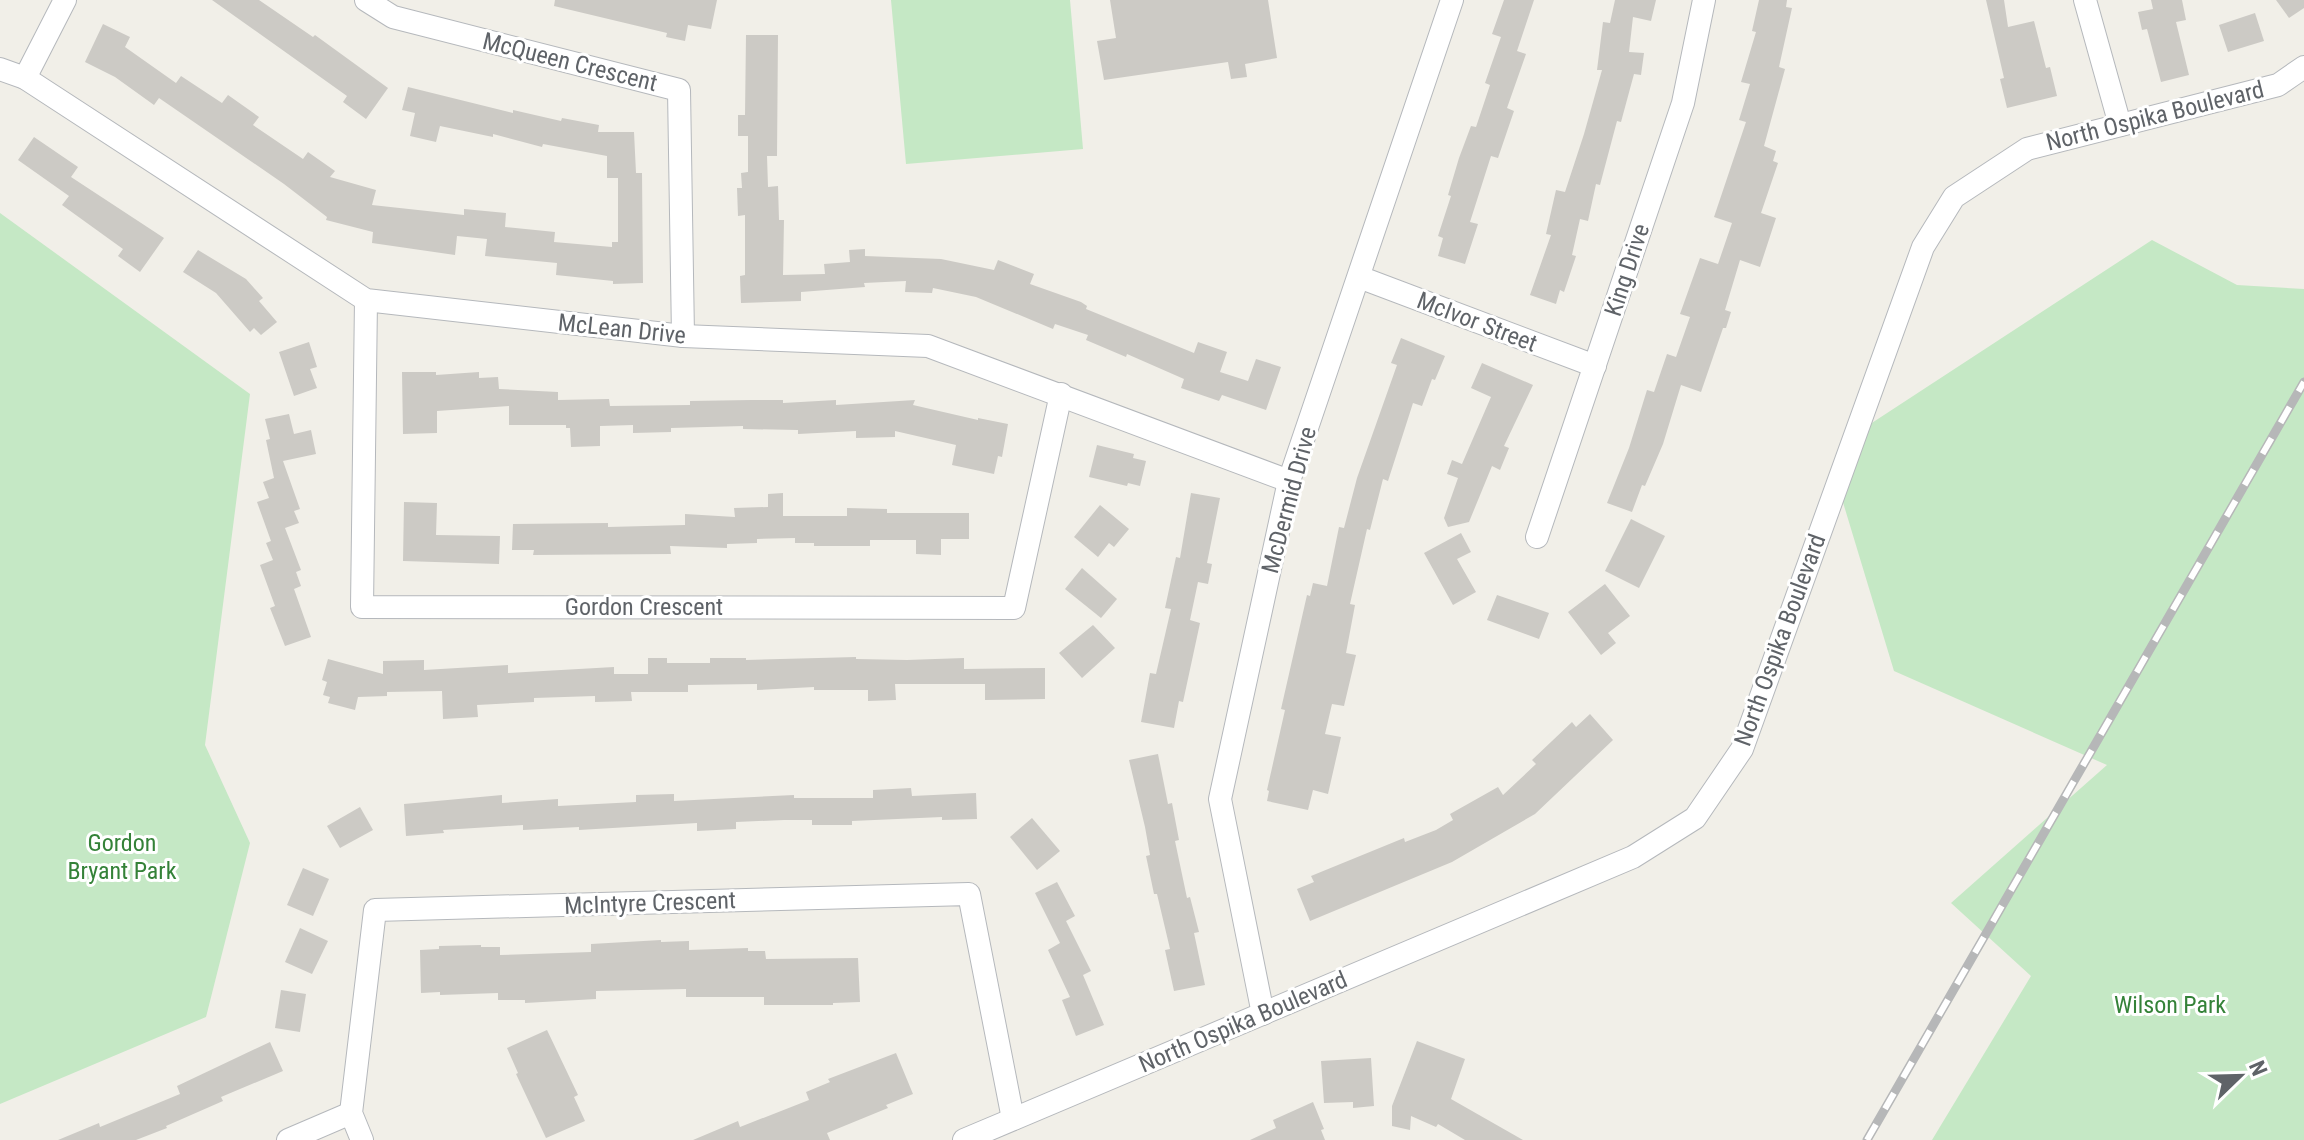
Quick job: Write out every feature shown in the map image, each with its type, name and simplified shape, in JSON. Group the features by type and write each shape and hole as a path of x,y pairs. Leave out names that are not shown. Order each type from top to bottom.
{"street":[{"path":"25,78 65,0"},
{"name":"McQueen Crescent","path":"366,0 393,17 679,90 683,336"},
{"name":"McDermid Drive","path":"1263,1014 1220,799 1289,481 1452,0"},
{"name":"King Drive","path":"1537,537 1683,103 1704,0"},
{"path":"2085,0 2120,125"},
{"name":"North Ospika Boulevard","path":"964,1140 1633,857 1695,818 1742,749 1923,247 1954,197 2027,149 2278,85 2304,67"},
{"name":"McLean Drive","path":"0,69 25,78 366,300 683,336 928,346 1289,481"},
{"name":"McIvor Street","path":"1359,277 1595,366"},
{"name":"Gordon Crescent","path":"366,300 362,607 1014,608 1061,394"},
{"name":"McIntyre Crescent","path":"351,1113 375,910 969,894 1013,1119"},
{"path":"288,1140 351,1113 362,1140"}],"green space":[{"path":"891,0 1070,0 1083,149 906,164"},
{"name":"Gordon Bryant Park","path":"0,213 250,394 205,745 250,843 206,1017 0,1104"},
{"name":"Wilson Park","path":"2152,240 2237,285 2304,289 2304,1140 1932,1140 2031,976 1951,903 2107,765 1894,671 1832,466 1858,432"}],"building":[{"path":"212,0 259,0 313,37 315,35 388,88 366,119 343,102 347,96"},
{"path":"555,0 717,0 711,29 688,25 685,41 666,37 667,33 554,6"},
{"path":"1110,0 1268,0 1277,58 1245,64 1247,77 1231,79 1228,62 1104,80 1097,41 1116,38"},
{"path":"1504,0 1534,0 1517,51 1526,54 1507,108 1514,111 1498,158 1491,156 1470,222 1478,224 1465,264 1438,256 1443,238 1438,236 1459,158 1471,126 1476,127 1490,85 1485,83 1501,37 1492,34"},
{"path":"1615,0 1656,0 1651,21 1633,17 1629,52 1644,53 1641,75 1634,74 1621,122 1617,121 1600,185 1596,184 1588,221 1580,219 1572,255 1576,256 1564,292 1560,290 1556,304 1530,295 1551,235 1546,234 1556,190 1565,192 1584,134 1602,70 1597,70 1603,22 1610,23"},
{"path":"1759,0 1787,0 1786,7 1792,8 1779,67 1785,69 1764,146 1776,151 1773,161 1778,163 1761,213 1776,218 1760,267 1740,260 1725,310 1731,312 1701,392 1681,385 1663,444 1632,512 1607,503 1647,390 1654,392 1667,354 1676,357 1690,317 1680,314 1700,258 1718,264 1732,223 1714,217 1746,122 1739,120 1750,84 1741,82 1756,32 1752,31"},
{"path":"1986,0 2004,0 2008,27 2034,21 2057,96 2007,108 2000,79 2004,78"},
{"path":"2151,0 2182,0 2186,20 2176,22 2189,75 2161,82 2147,29 2142,30 2138,12 2153,9"},
{"path":"2276,0 2304,0 2304,8 2289,18"},
{"path":"2255,13 2264,41 2228,52 2219,25"},
{"path":"103,24 130,37 125,47 176,83 181,76 222,103 228,95 259,117 253,125 303,159 308,152 335,171 330,177 376,190 372,205 464,215 464,209 506,213 505,227 555,232 554,242 612,247 612,242 618,242 618,178 607,178 607,156 543,144 542,147 493,134 493,137 440,126 436,142 410,136 415,113 402,110 408,87 513,113 513,110 561,121 562,118 599,125 598,132 634,132 636,173 642,173 643,283 613,284 613,281 556,275 557,263 485,256 487,239 457,236 455,255 372,243 373,232 326,220 327,217 284,184 159,98 154,105 115,77 85,62"},
{"path":"746,35 778,35 777,156 767,156 768,187 778,186 779,220 784,220 783,275 825,274 824,264 850,262 849,250 865,249 865,256 941,259 994,270 998,260 1034,274 1030,284 1081,302 1087,306 1086,309 1194,353 1198,342 1227,352 1220,372 1248,381 1256,359 1281,367 1266,410 1222,395 1219,401 1181,388 1184,379 1086,340 1088,335 1055,324 1053,329 976,297 933,288 932,293 905,292 906,281 801,292 801,301 741,303 740,276 745,275 745,215 738,216 737,188 742,188 741,173 748,172 748,136 738,136 738,115 745,115"},
{"path":"34,137 78,167 71,177 164,238 140,272 118,256 123,249 62,205 69,196 18,160"},
{"path":"198,250 246,279 263,298 259,301 277,322 261,335 254,328 250,332 216,293 183,272"},
{"path":"1401,338 1445,356 1422,406 1413,403 1388,481 1383,479 1370,530 1367,529 1350,604 1355,605 1346,653 1356,655 1344,706 1332,704 1325,734 1341,737 1328,794 1313,790 1308,810 1267,801 1285,710 1281,709 1307,595 1310,596 1313,583 1327,586 1339,527 1344,528 1357,478 1397,365 1391,363"},
{"path":"309,342 317,367 310,369 317,388 294,396 279,352"},
{"path":"1482,363 1533,385 1504,446 1509,448 1500,470 1492,466 1469,522 1448,527 1444,518 1458,478 1447,474 1452,460 1462,464 1491,397 1471,388"},
{"path":"402,372 436,372 436,375 479,372 479,378 498,377 499,389 558,392 558,400 609,399 610,406 690,405 690,401 751,400 783,400 783,403 836,400 836,405 915,400 913,405 1008,424 1002,457 998,456 994,474 952,465 956,445 895,431 895,437 856,438 856,431 798,434 798,430 743,429 743,426 671,428 671,432 633,433 633,425 600,426 600,446 571,447 570,428 566,425 509,425 509,406 437,411 437,433 403,434"},
{"path":"289,414 294,434 311,430 316,454 283,461 300,509 294,511 299,523 285,528 301,570 296,572 301,586 294,589 311,637 285,646 270,608 275,606 260,565 273,560 266,543 271,541 257,502 269,498 263,482 274,478 265,419"},
{"path":"1097,445 1134,454 1133,458 1146,461 1140,486 1089,477"},
{"path":"783,493 783,516 847,516 847,508 887,509 887,513 969,513 969,539 941,539 941,555 916,554 916,540 870,540 870,546 814,546 814,543 795,543 795,538 757,539 757,543 727,544 727,548 670,546 671,554 533,555 534,550 512,550 513,524 608,523 608,527 685,525 685,514 735,517 734,508 768,507 768,494"},
{"path":"1191,493 1220,498 1207,563 1212,564 1208,584 1198,582 1190,620 1200,623 1183,702 1179,701 1174,728 1141,722 1150,673 1156,674 1171,609 1165,608 1176,557 1180,558"},
{"path":"404,502 437,503 436,535 500,536 499,564 403,561"},
{"path":"1100,505 1129,529 1114,547 1109,543 1098,557 1074,537"},
{"path":"1631,519 1665,536 1639,588 1605,571"},
{"path":"1461,533 1471,552 1457,559 1476,592 1453,605 1424,553"},
{"path":"1082,568 1117,599 1101,618 1065,589"},
{"path":"1605,584 1630,616 1608,633 1616,643 1601,655 1568,612"},
{"path":"1497,595 1549,613 1539,639 1487,620"},
{"path":"1093,625 1115,648 1082,678 1059,653"},
{"path":"856,657 907,660 964,658 964,669 1045,668 1045,699 985,700 985,684 895,684 896,700 868,701 868,690 814,690 814,687 757,690 757,684 688,685 688,692 631,692 632,701 595,702 595,696 534,698 534,702 477,705 478,717 443,719 442,691 387,692 387,696 358,697 355,710 328,703 330,697 323,695 327,682 322,680 328,659 383,674 383,661 424,660 424,670 508,665 508,673 614,667 614,674 648,674 648,658 667,658 667,663 710,663 710,658"},
{"path":"1590,714 1613,740 1535,814 1452,862 1310,921 1297,889 1314,882 1311,876 1404,838 1405,842 1436,830 1453,820 1450,814 1498,787 1503,795 1536,764 1532,760 1572,722 1576,727"},
{"path":"1158,754 1168,804 1172,803 1179,840 1175,841 1187,898 1190,897 1199,932 1194,933 1205,985 1174,991 1165,950 1170,949 1157,894 1154,894 1146,856 1150,855 1145,827 1129,760"},
{"path":"911,788 912,796 976,793 977,819 942,820 942,817 852,821 852,825 812,825 812,820 736,822 736,829 697,831 697,823 579,830 579,827 523,830 523,825 443,830 444,833 406,836 404,804 502,795 502,803 558,799 558,806 636,802 636,795 674,794 674,801 794,795 794,798 873,798 873,790"},
{"path":"360,807 373,830 340,848 327,826"},
{"path":"1032,818 1060,851 1037,870 1010,837"},
{"path":"303,868 329,879 313,916 287,905"},
{"path":"1057,882 1075,916 1066,921 1091,971 1083,975 1104,1025 1076,1036 1062,1000 1070,997 1048,950 1060,943 1035,893"},
{"path":"300,928 328,941 312,974 285,962"},
{"path":"689,941 689,950 748,948 748,951 765,951 766,959 858,958 860,1002 764,1005 764,997 686,997 686,989 596,991 596,999 525,1003 525,1000 498,1000 498,993 421,993 420,950 439,949 439,946 481,945 500,947 500,955 591,952 591,944"},
{"path":"281,990 306,994 300,1032 275,1028"},
{"path":"547,1030 578,1095 574,1097 585,1121 546,1138 507,1048"},
{"path":"1417,1041 1465,1059 1451,1099 1523,1140 1465,1140 1438,1124 1436,1127 1411,1116 1410,1130 1392,1126 1392,1106"},
{"path":"270,1042 283,1071 221,1097 223,1101 167,1128 136,1140 58,1140 99,1123 100,1127 180,1094 177,1086"},
{"path":"896,1053 913,1094 886,1105 888,1108 827,1133 830,1140 693,1140 738,1121 740,1127 809,1100 806,1092 830,1082 828,1079"},
{"path":"1371,1058 1374,1106 1353,1108 1353,1102 1324,1103 1321,1061"},
{"path":"1313,1102 1325,1140 1250,1140 1276,1128 1273,1120"}],"railway":[{"path":"1867,1140 2304,382"}]}
